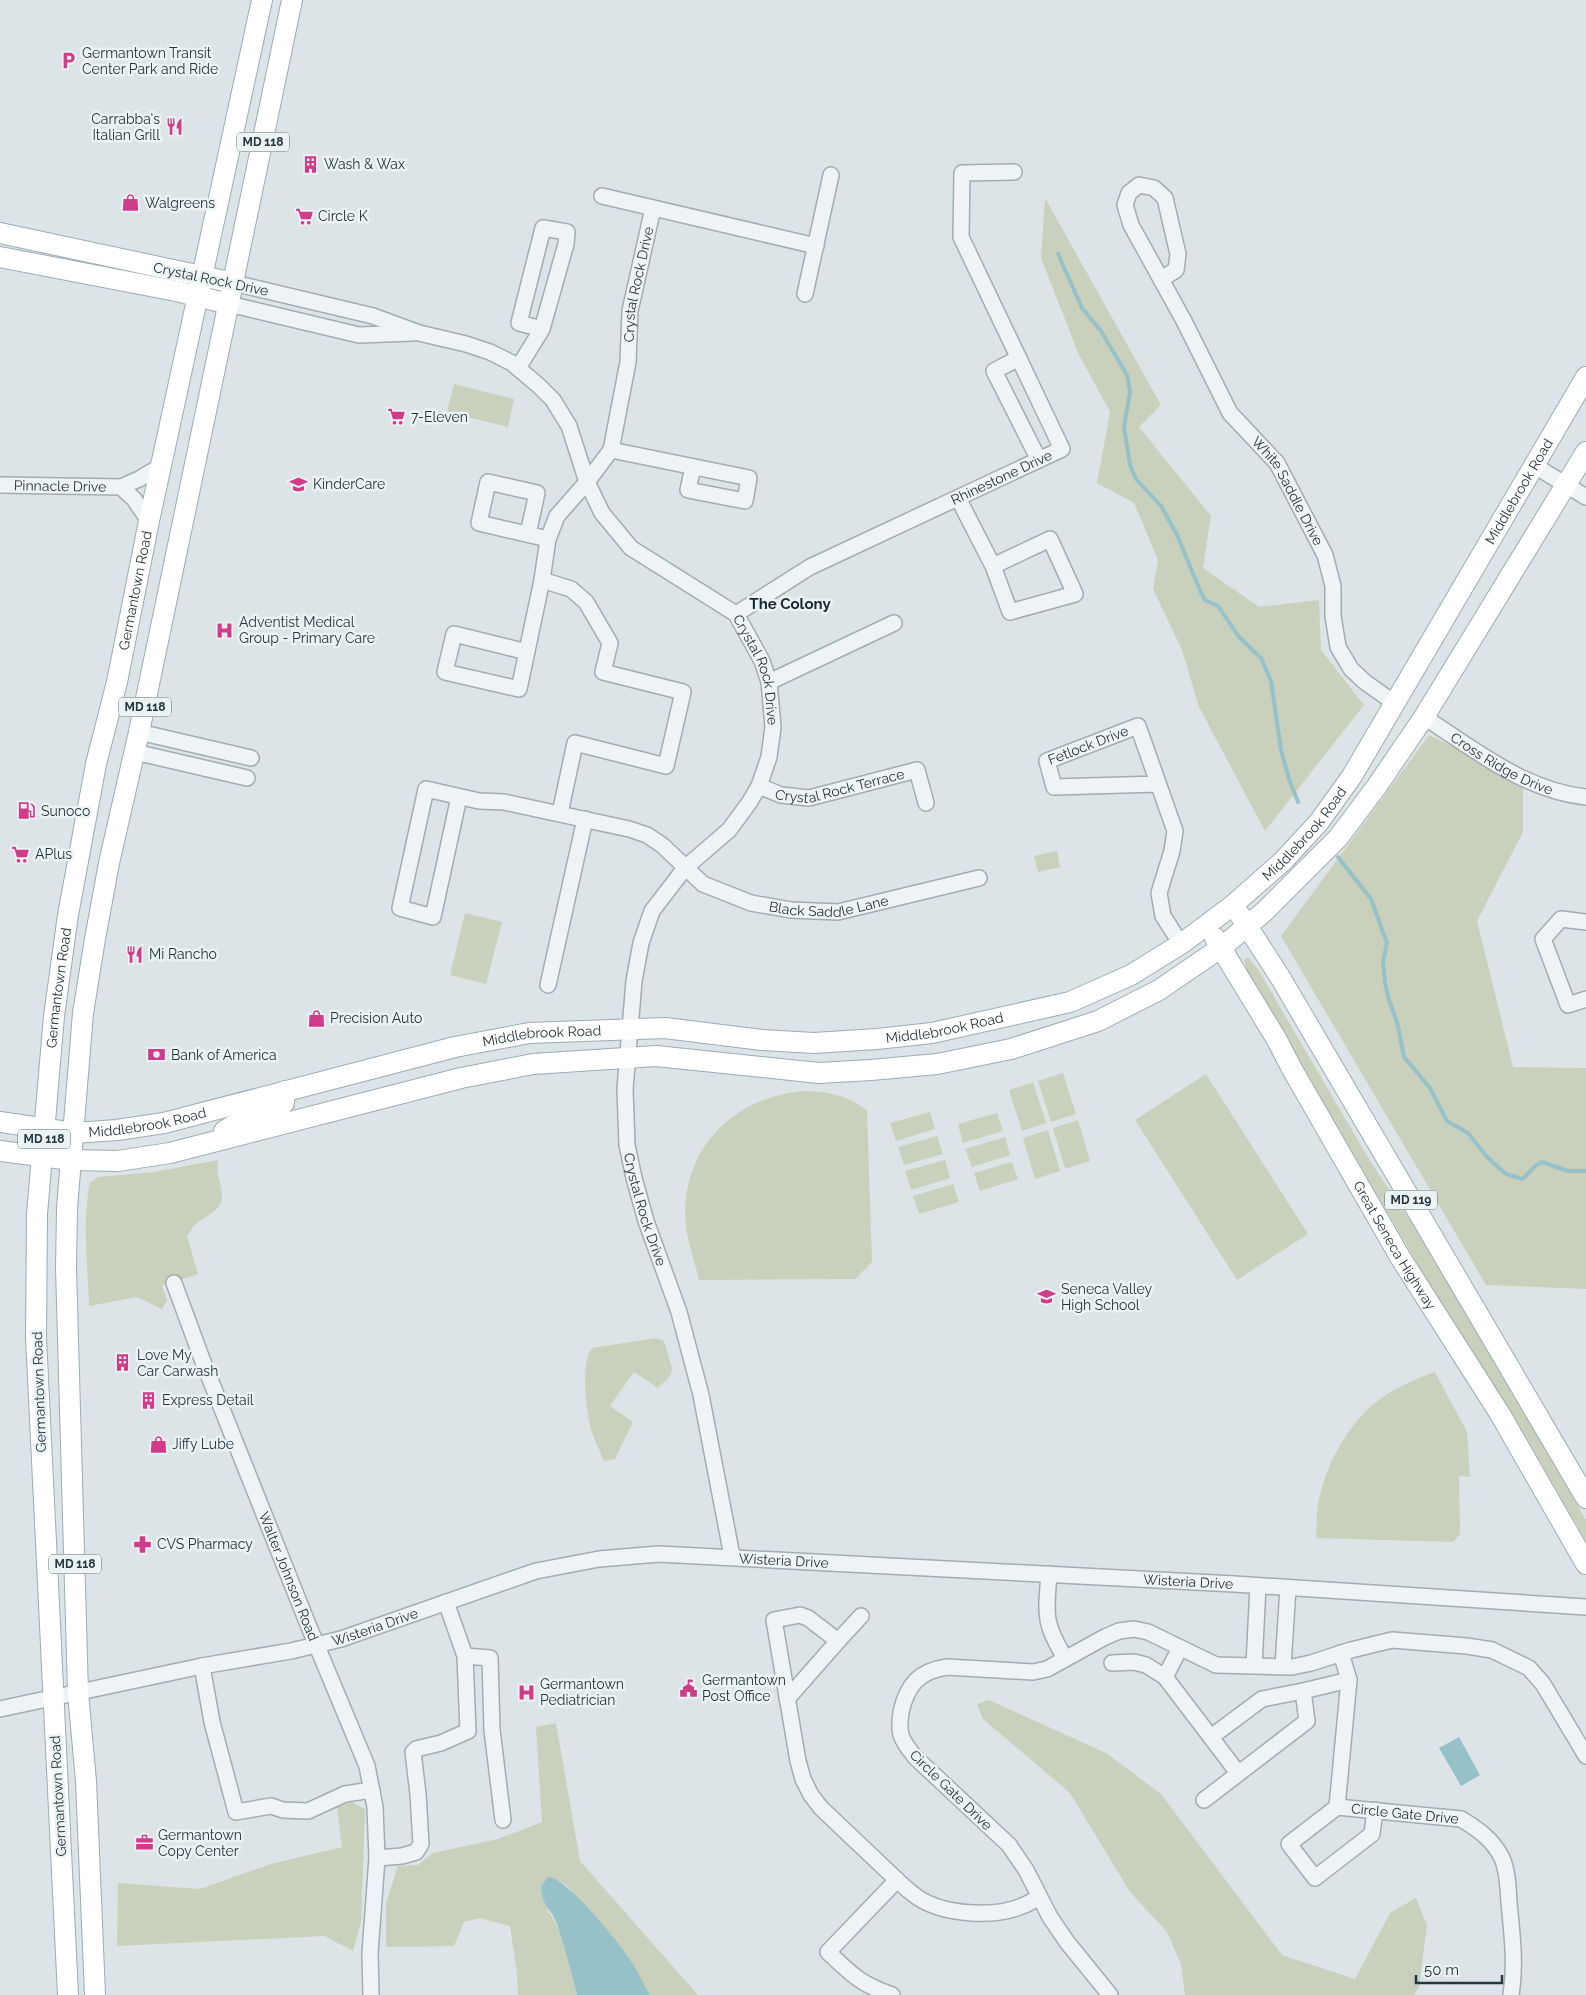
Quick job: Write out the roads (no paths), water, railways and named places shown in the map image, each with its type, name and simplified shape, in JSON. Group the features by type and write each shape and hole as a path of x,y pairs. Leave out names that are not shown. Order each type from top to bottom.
{"main road":[{"name":"Germantown Road","path":"68,1995 52,1698 36,1337 37,1214 54,1016 68,915 96,764 117,682 149,521 262,0"},
{"name":"Germantown Road","path":"95,1995 86,1781 78,1693 66,1268 67,1208 83,1013 109,863 135,752 292,0"},
{"name":"Crystal Rock Drive","path":"0,233 201,287 229,304"},
{"name":"Crystal Rock Drive","path":"0,257 201,287 234,283"},
{"name":"Middlebrook Road","path":"0,1122 74,1133 117,1130 164,1122 286,1092 454,1047 529,1033 665,1028 762,1040 814,1043 932,1033 1070,1002 1131,975 1181,944 1233,906 1283,861 1319,822 1352,776 1586,376"},
{"name":"Middlebrook Road","path":"0,1151 71,1160 118,1161 170,1153 461,1078 533,1064 656,1056 819,1073 937,1064 1011,1049 1098,1021 1160,990 1222,947 1248,926 1338,838 1377,786 1424,717 1586,452"},
{"name":"MD 119","path":"1233,906 1280,977 1586,1498"},
{"name":"Great Seneca Highway","path":"1207,926 1222,947 1400,1257 1500,1414 1586,1564"},
{"path":"206,1144 237,1123 278,1108 284,1102 286,1092"}],"street":[{"name":"Rhinestone Drive","path":"736,614 810,568 882,532 1062,449 961,237 962,173 1014,172"},
{"path":"806,294 831,175"},
{"name":"White Saddle Drive","path":"1161,279 1176,270 1178,254 1165,198 1154,188 1140,185 1129,194 1125,205 1131,225 1230,413 1277,463 1325,555 1333,586 1333,616 1338,646 1351,669 1364,682 1394,702"},
{"name":"Crystal Rock Drive","path":"602,196 816,246"},
{"name":"Crystal Rock Drive","path":"527,652 454,634 445,672 519,689 527,652 542,580 548,539 557,516 588,482 611,450 628,362 630,311 653,208"},
{"path":"518,368 542,329 566,244 567,232 543,228 520,323 542,329"},
{"name":"Crystal Rock Drive","path":"234,283 373,316 419,333 466,344 490,352 518,368 540,386 569,426 588,482 602,513 631,548 736,614 762,661 769,682 773,727 769,757 759,786 729,830 685,868 652,911 641,943 634,981 625,1089 626,1145 646,1221 679,1312 701,1395 732,1556"},
{"name":"Crystal Rock Drive","path":"229,304 358,335 419,333"},
{"path":"1019,358 994,370 1039,460"},
{"path":"611,450 693,466"},
{"name":"Pinnacle Drive","path":"0,485 121,487 161,466"},
{"path":"1535,466 1586,497"},
{"name":"Pinnacle Drive","path":"121,487 134,499 149,521"},
{"path":"958,498 993,566 1010,612 1075,594 1050,539 993,566"},
{"path":"528,534 548,539"},
{"path":"542,580 571,589 586,602 610,643 603,672 683,692 666,766 575,743 560,814"},
{"path":"769,682 894,623"},
{"name":"Cross Ridge Drive","path":"1424,717 1522,779 1567,795 1586,797"},
{"name":"Fetlock Drive","path":"1158,784 1054,787 1047,761 1138,726 1175,831 1172,851 1159,893 1164,916 1181,944"},
{"path":"139,732 251,758"},
{"path":"135,752 247,778"},
{"name":"Crystal Rock Terrace","path":"759,786 782,795 810,798 917,770 926,803"},
{"path":"459,797 433,917 400,908 426,789 479,801 504,802 630,829 647,835 662,844 685,868"},
{"path":"548,986 585,819"},
{"name":"Black Saddle Lane","path":"685,868 703,884 750,903 791,910 838,912 979,878"},
{"path":"1586,922 1561,918 1543,938 1568,1005 1586,998"},
{"name":"Walter Johnson Road","path":"174,1283 202,1359 367,1766 375,1807 378,1858 370,1953 371,1995"},
{"name":"Wisteria Drive","path":"0,1709 202,1666 291,1651 341,1639 536,1571 599,1559 659,1554 732,1556 1049,1574 1586,1607"},
{"path":"1049,1574 1046,1610 1048,1625 1065,1658"},
{"path":"1254,1665 1258,1586"},
{"path":"1283,1666 1288,1588"},
{"path":"446,1602 466,1656 468,1731"},
{"path":"838,1641 818,1623 800,1615 774,1620 798,1761 803,1779 811,1795 821,1808 897,1880 918,1898 934,1906 979,1913 1002,1912 1022,1906 1040,1897"},
{"path":"787,1699 860,1616"},
{"name":"Circle Gate Drive","path":"1110,1995 1067,1942 1009,1844 916,1758 906,1746 900,1733 900,1717 908,1689 918,1678 934,1669 947,1667 1033,1672 1047,1669 1105,1637 1119,1631 1134,1629 1148,1632 1216,1665 1283,1666 1311,1663 1392,1640 1492,1650 1529,1668 1543,1684 1586,1756"},
{"path":"1165,1677 1180,1648"},
{"name":"Circle Gate Drive","path":"1342,1653 1348,1680 1337,1806 1461,1819 1478,1828 1491,1842 1502,1858 1507,1876 1514,1954 1511,1995"},
{"path":"466,1656 490,1658 492,1730 503,1820"},
{"path":"1112,1663 1140,1664 1157,1671 1165,1677 1238,1773"},
{"path":"202,1666 212,1722 236,1812 271,1806 283,1810 308,1810 346,1794 372,1790"},
{"path":"1211,1737 1262,1699 1348,1680"},
{"path":"1204,1800 1307,1721 1303,1691"},
{"path":"378,1858 402,1856 416,1852 421,1844 413,1752 416,1749 441,1743 468,1731 492,1730"},
{"path":"1337,1806 1289,1844 1315,1878 1372,1834 1375,1810"},
{"path":"892,1995 873,1989 859,1981 828,1952 897,1880"}],"water":[{"path":"1459,1737 1480,1775 1461,1786 1439,1748"},
{"path":"548,1877 557,1880 568,1888 607,1929 627,1955 650,1995 577,1995 557,1924 543,1899 541,1886"}],"waterway":[{"path":"1058,254 1082,308 1101,331 1127,375 1130,392 1124,427 1130,465 1136,479 1161,506 1177,535 1205,600 1218,606 1239,637 1261,658 1271,681 1281,750 1298,802"},
{"path":"1338,857 1371,899 1387,942 1383,963 1385,983 1397,1022 1404,1057 1430,1088 1447,1121 1468,1133 1487,1157 1506,1174 1523,1179 1535,1166 1542,1162 1568,1171 1586,1171"}],"place":[{"name":"Germantown Transit Center Park and Ride","path":"68,61"},
{"name":"Carrabba's Italian Grill","path":"174,127"},
{"name":"Wash & Wax","path":"310,164"},
{"name":"Walgreens","path":"131,203"},
{"name":"Circle K","path":"304,216"},
{"name":"7-Eleven","path":"397,417"},
{"name":"KinderCare","path":"299,484"},
{"name":"Adventist Medical Group - Primary Care","path":"225,630"},
{"name":"Sunoco","path":"27,811"},
{"name":"APlus","path":"21,854"},
{"name":"Mi Rancho","path":"135,954"},
{"name":"Precision Auto","path":"316,1018"},
{"name":"Bank of America","path":"157,1055"},
{"name":"Seneca Valley High School","path":"1047,1297"},
{"name":"Love My Car Carwash","path":"123,1363"},
{"name":"Express Detail","path":"148,1400"},
{"name":"Jiffy Lube","path":"158,1444"},
{"name":"CVS Pharmacy","path":"143,1544"},
{"name":"Germantown Post Office","path":"688,1688"},
{"name":"Germantown Pediatrician","path":"526,1692"},
{"name":"Germantown Copy Center","path":"144,1843"}],"district":[{"name":"The Colony","path":"790,604"}]}
